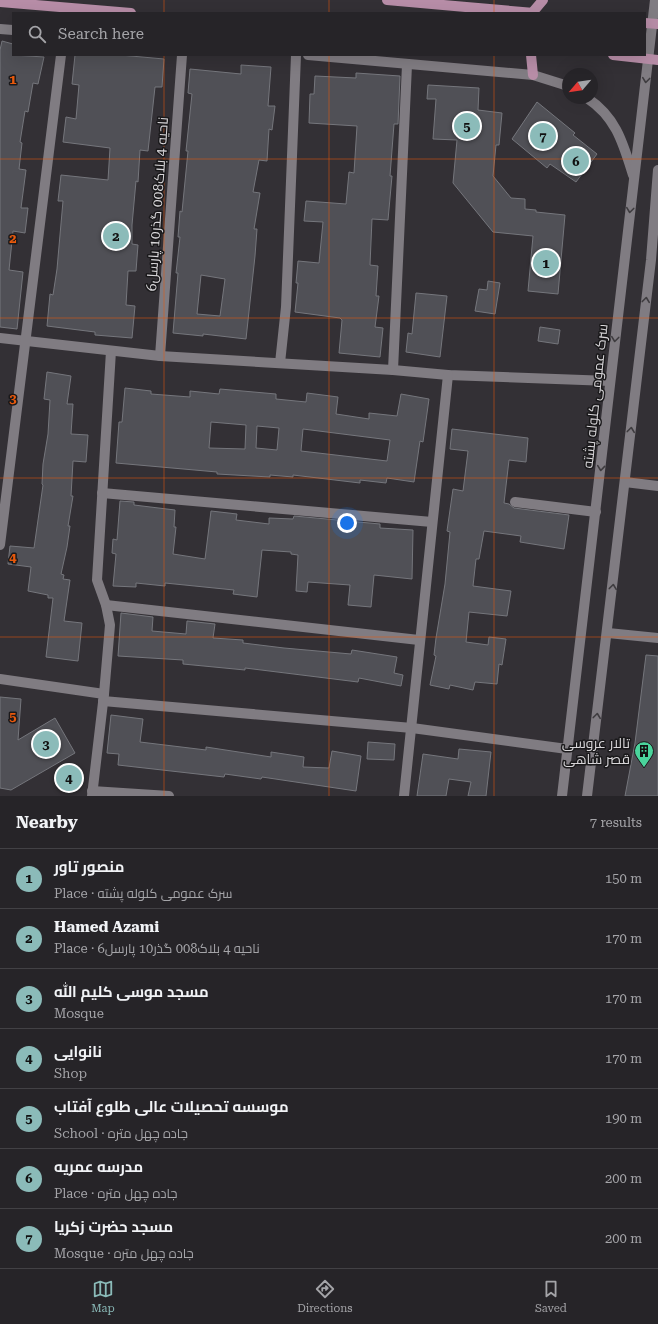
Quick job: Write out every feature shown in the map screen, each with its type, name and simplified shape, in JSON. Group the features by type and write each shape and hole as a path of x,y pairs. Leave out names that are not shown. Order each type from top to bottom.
{"main road":[{"path":"387,0 522,12"},
{"path":"534,12 543,0"},
{"path":"0,2 119,12"},
{"path":"531,56 533,75"},
{"path":"623,56 653,59"}],"street":[{"name":"سرک عمومی کلوله پشته","path":"562,796 634,179 653,59 652,24 655,0"},
{"path":"0,29 12,30"},
{"path":"0,545 61,56"},
{"name":"ناحیه 4 بلاک008 گذر10 پارسل6","path":"160,356 182,56"},
{"path":"280,364 286,307 296,56"},
{"path":"319,56 533,75 562,84"},
{"path":"393,370 407,64"},
{"path":"596,104 600,107 620,136 634,179"},
{"path":"587,796 608,633 625,482 654,260 658,170"},
{"path":"0,338 160,356 393,370 448,375 610,381"},
{"path":"111,351 97,580 106,605 110,625 104,697 92,794 169,796"},
{"path":"404,796 412,728 419,640 448,375"},
{"path":"625,482 658,486"},
{"path":"102,493 432,522"},
{"path":"515,502 596,512"},
{"path":"106,605 419,640"},
{"path":"608,633 658,638"},
{"path":"0,679 104,697 412,728 567,749"}],"building":[{"path":"2,41 12,44 12,56 44,57 38,84 33,83 28,112 25,111 20,142 22,143 19,169 26,170 21,208 28,208 25,233 13,231 9,270 23,272 17,329 0,327 0,50"},
{"path":"75,56 131,56 164,59 162,87 155,87 148,151 140,150 138,182 136,181 132,225 132,244 138,245 136,271 128,271 126,305 135,306 132,338 95,335 95,332 47,326 50,294 53,295 57,269 63,201 58,201 61,175 108,180 110,148 63,142 66,117 76,119 79,85 72,84"},
{"path":"241,65 271,67 268,106 275,106 272,130 269,129 267,161 259,160 253,192 260,193 254,229 257,229 246,339 203,334 203,336 173,333 178,273 176,273 180,237 178,237 180,211 182,212 192,94 188,93 190,69 241,74","holes":["201,275 225,279 220,316 197,314"]},
{"path":"356,73 400,76 398,124 394,124 390,176 392,176 388,220 372,219 370,265 378,266 376,296 379,296 375,327 383,328 380,357 339,353 342,320 340,318 295,312 298,283 296,283 298,261 319,263 323,222 304,221 306,201 346,204 349,172 354,173 357,126 309,123 310,94 314,94 315,76 356,78"},
{"path":"428,85 479,88 478,110 502,113 499,145 496,145 493,176 511,198 525,199 525,209 536,210 536,212 565,215 558,294 528,291 533,236 493,232 453,183 457,140 433,139 436,99 427,99"},
{"path":"537,102 575,133 573,135 597,154 576,182 550,164 547,168 512,139"},
{"path":"488,281 500,283 495,314 475,311 479,289 487,290"},
{"path":"416,293 447,296 440,357 406,352 408,333 412,334"},
{"path":"540,327 560,330 558,344 538,341"},
{"path":"47,372 71,376 67,404 73,404 71,434 88,435 86,462 73,461 71,496 73,496 68,526 70,526 61,574 64,575 63,579 70,580 64,621 82,623 78,661 46,657 53,598 48,598 48,595 28,591 31,567 8,564 10,546 34,548 43,485 43,464 48,434 50,400 44,399"},
{"path":"125,388 151,391 151,394 190,397 190,391 219,394 220,389 276,394 276,399 306,402 307,393 338,397 336,414 369,419 369,413 397,416 401,394 429,399 423,442 420,441 414,482 387,478 386,483 360,480 360,483 293,475 293,477 270,475 270,477 217,474 217,472 116,463 119,422 122,422","holes":["211,422 246,425 245,449 209,448","257,426 279,428 277,450 256,448","303,429 390,440 387,461 301,451"]},
{"path":"452,429 528,438 526,462 509,460 504,503 509,504 514,508 569,515 564,549 520,542 521,536 484,531 479,559 476,559 473,586 511,591 507,616 469,612 466,642 488,645 489,637 506,639 502,665 499,664 497,684 475,682 473,690 450,685 449,689 430,685 436,656 434,655 436,638 445,584 450,532 447,531 453,489 463,491 468,451 450,449"},
{"path":"120,501 134,502 134,505 175,510 174,527 176,527 173,554 205,559 211,511 237,514 236,520 269,524 269,518 293,519 294,516 380,524 380,528 413,530 412,579 374,575 371,607 348,605 350,585 308,582 307,592 296,591 298,555 291,554 291,552 262,550 257,597 233,594 234,590 165,583 165,586 136,583 136,587 113,586 116,554 112,553 113,539 117,540"},
{"path":"121,613 153,617 152,631 186,634 187,621 215,624 213,638 243,640 243,643 284,648 351,654 352,650 397,657 394,673 403,675 401,686 359,678 358,682 245,668 245,670 183,664 183,660 118,656"},
{"path":"646,655 658,656 658,796 625,796 635,743"},
{"path":"0,697 21,699 18,740 55,718 75,753 11,790 0,788"},
{"path":"111,715 143,719 140,742 206,750 206,747 271,757 271,752 304,757 303,767 329,768 332,751 361,756 356,791 262,777 261,779 225,774 224,777 118,765 119,754 107,753"},
{"path":"368,742 395,744 394,760 367,759"},
{"path":"459,749 491,752 486,796 468,796 471,782 449,779 446,796 417,796 423,754 458,759"},
{"path":"60,771 79,774 78,786 58,783"}],"place":[{"name":"موسسه تحصیلات عالی طلوع آفتاب","path":"467,126"},
{"name":"مسجد حضرت زکریا","path":"543,136"},
{"name":"مدرسه عمریه","path":"576,161"},
{"name":"Hamed Azami","path":"116,236"},
{"name":"منصور تاور","path":"546,263"},
{"name":"مسجد موسی کلیم الله","path":"46,744"},
{"name":"تالار عروسی قصر شاهی","path":"644,768"},
{"name":"نانوایی","path":"69,778"}]}
